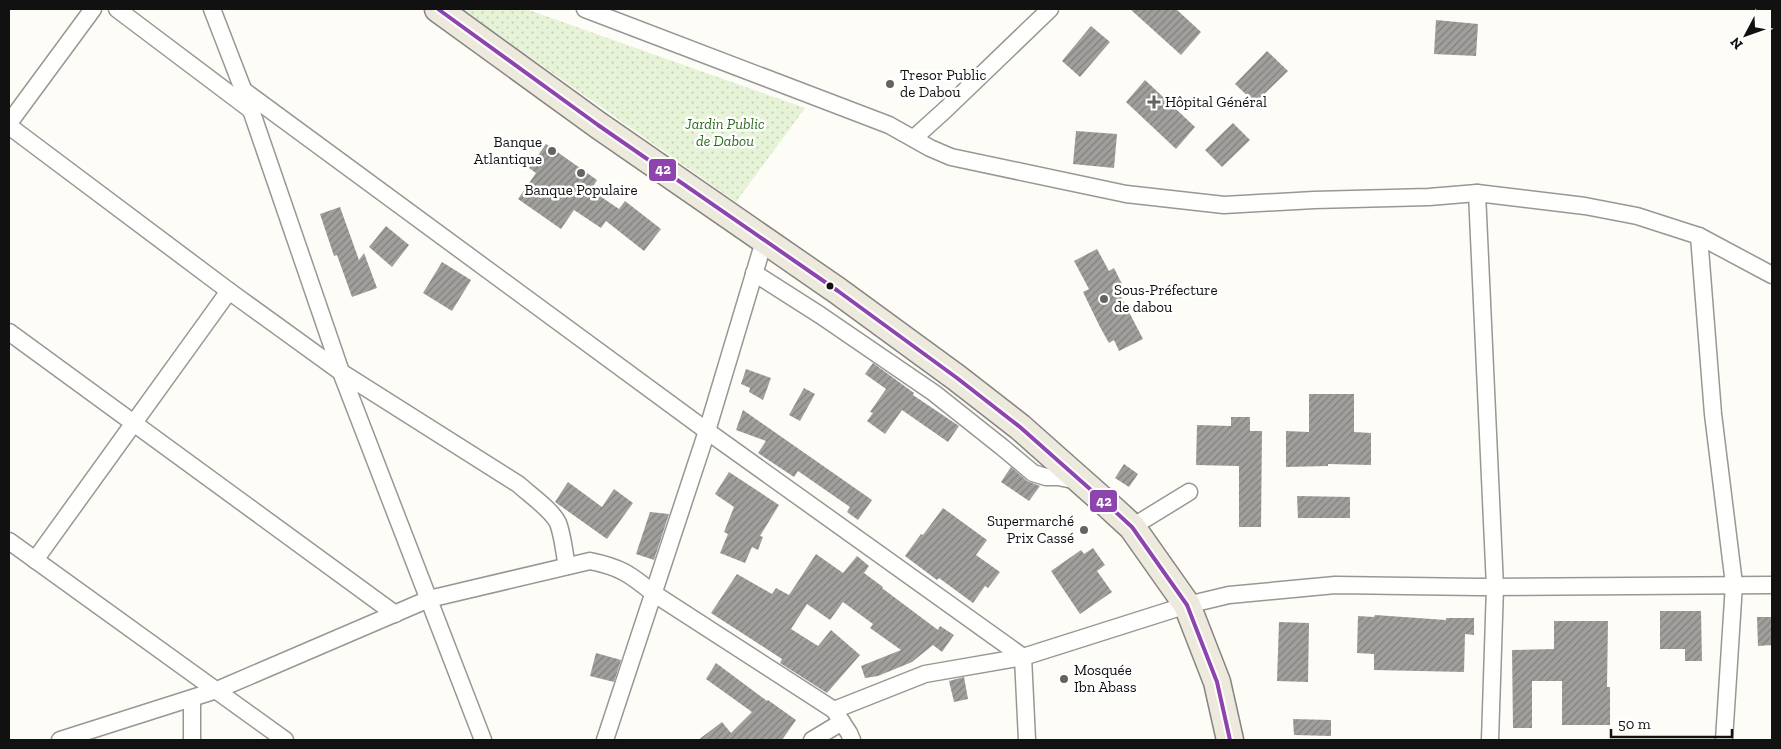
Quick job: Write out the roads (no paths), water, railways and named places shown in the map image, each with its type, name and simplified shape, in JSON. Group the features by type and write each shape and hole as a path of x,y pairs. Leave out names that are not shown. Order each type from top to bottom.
{"main road":[{"path":"438,9 598,125 838,292 957,378 1020,427 1083,482 1132,528 1187,605 1217,682 1230,740"}],"street":[{"path":"93,9 9,125 229,291 341,372 518,484 557,521 567,566"},
{"path":"117,9 251,110"},
{"path":"212,9 251,110 341,372 483,740"},
{"path":"585,9 889,125 930,148 951,157 1126,194 1224,205 1429,197 1477,193 1602,209 1637,216 1699,236 1772,275"},
{"path":"914,138 1050,9"},
{"path":"243,90 707,431 1023,657"},
{"path":"1477,193 1495,587 1490,740"},
{"path":"1699,236 1713,414 1734,584 1724,740"},
{"path":"605,740 707,431 764,241"},
{"path":"754,273 820,315 934,393 1033,473 1046,477 1058,477 1083,482"},
{"path":"35,560 229,291"},
{"path":"820,315 838,292"},
{"path":"9,332 395,614"},
{"path":"934,393 957,378"},
{"path":"1002,447 1020,427"},
{"path":"1132,528 1189,492"},
{"path":"9,541 285,740"},
{"path":"60,740 192,700 429,600 590,561 611,565 630,574 653,593 838,716 852,740"},
{"path":"812,740 838,716 925,674 1023,657 1187,605 1229,595 1335,585 1495,587 1772,584"},
{"path":"1023,657 1028,740"},
{"path":"192,700 192,740"}],"place":[{"name":"Tresor Public de Dabou","path":"890,84"},
{"name":"Hôpital Général","path":"1154,102"},
{"name":"Banque Atlantique","path":"552,151"},
{"name":"Banque Populaire","path":"581,173"},
{"name":"Sous-Préfecture de dabou","path":"1104,299"},
{"name":"Supermarché Prix Cassé","path":"1084,530"},
{"name":"Mosquée Ibn Abass","path":"1064,679"}],"park label":[{"name":"Jardin Public de Dabou","path":"725,132"}]}
